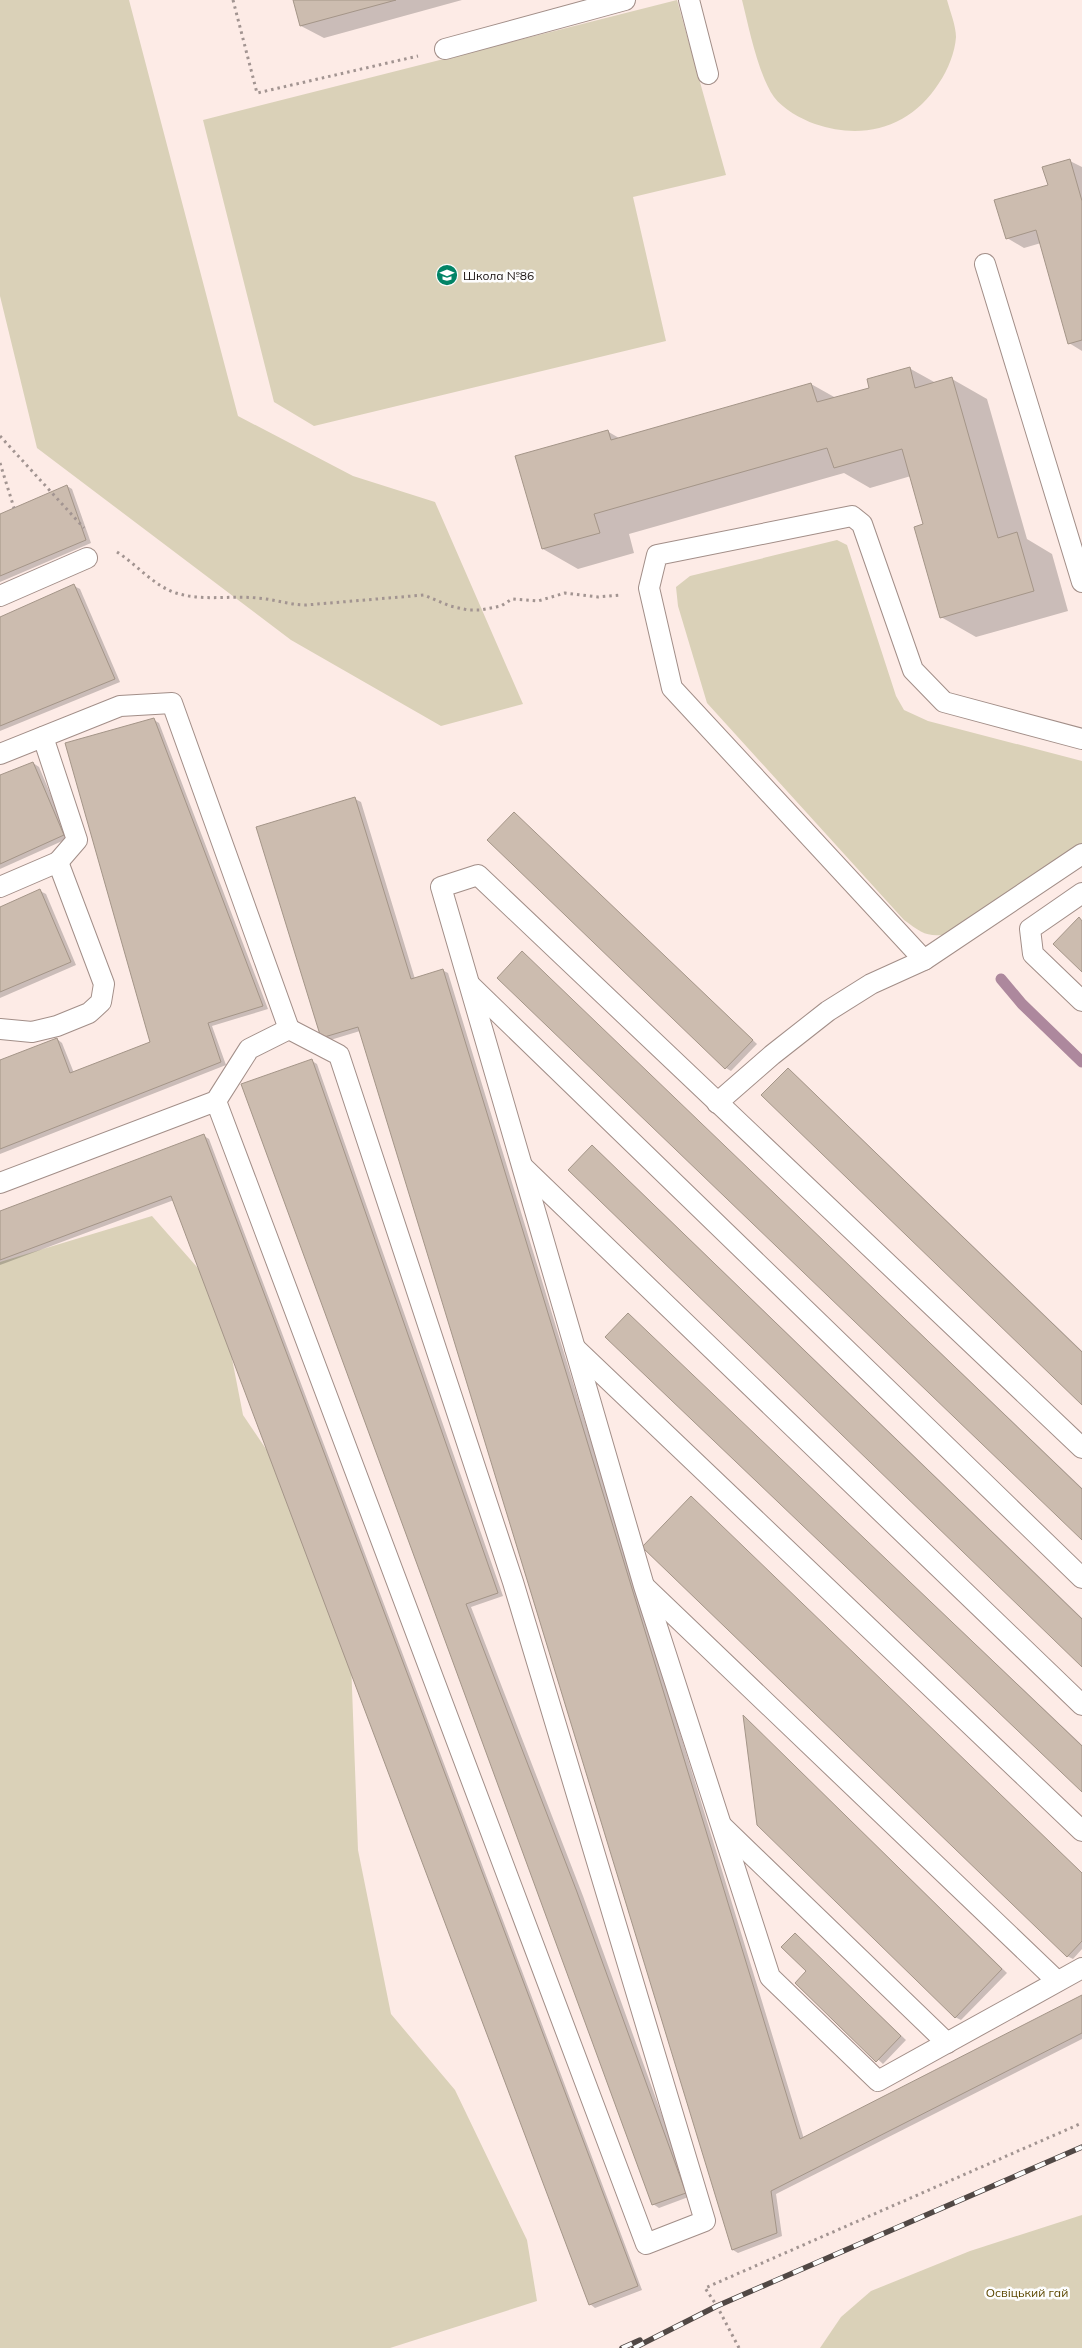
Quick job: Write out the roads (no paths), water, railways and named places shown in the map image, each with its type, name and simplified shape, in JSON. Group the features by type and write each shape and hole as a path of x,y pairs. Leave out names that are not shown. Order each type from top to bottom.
{"lane":[{"path":"445,49 625,0"},
{"path":"689,0 708,74"},
{"path":"985,264 1082,582"},
{"path":"924,960 672,688 649,588 657,555 852,516 862,524 913,670 944,702 1082,739"},
{"path":"0,596 87,558"},
{"path":"0,754 120,706 172,703 289,1029 339,1055 512,1582 705,2221 646,2244 216,1101"},
{"path":"0,887 58,862 78,840 43,737"},
{"path":"717,1103 772,1055 828,1011 872,984 924,960 1082,854"},
{"path":"0,1029 32,1032 57,1026 89,1013 101,1002 104,984 58,862"},
{"path":"1082,1448 478,876 441,887 644,1586 770,1977 878,2081 1082,1968"},
{"path":"1081,894 1030,928 1033,954 1082,1001"},
{"path":"470,985 1082,1578"},
{"path":"0,1183 216,1101 249,1049 289,1029"},
{"path":"522,1166 1082,1706"},
{"path":"574,1348 1082,1831"},
{"path":"644,1586 1057,1982"},
{"path":"721,1824 947,2043"}],"waterway":[{"path":"1001,979 1022,1004 1082,1062"}],"railway":[{"path":"634,2348 717,2306 1082,2147"},
{"path":"622,2348 640,2340"}],"place":[{"name":"Школа №86","path":"447,275"}],"park label":[{"name":"Освіцький гай","path":"1027,2292"}]}
